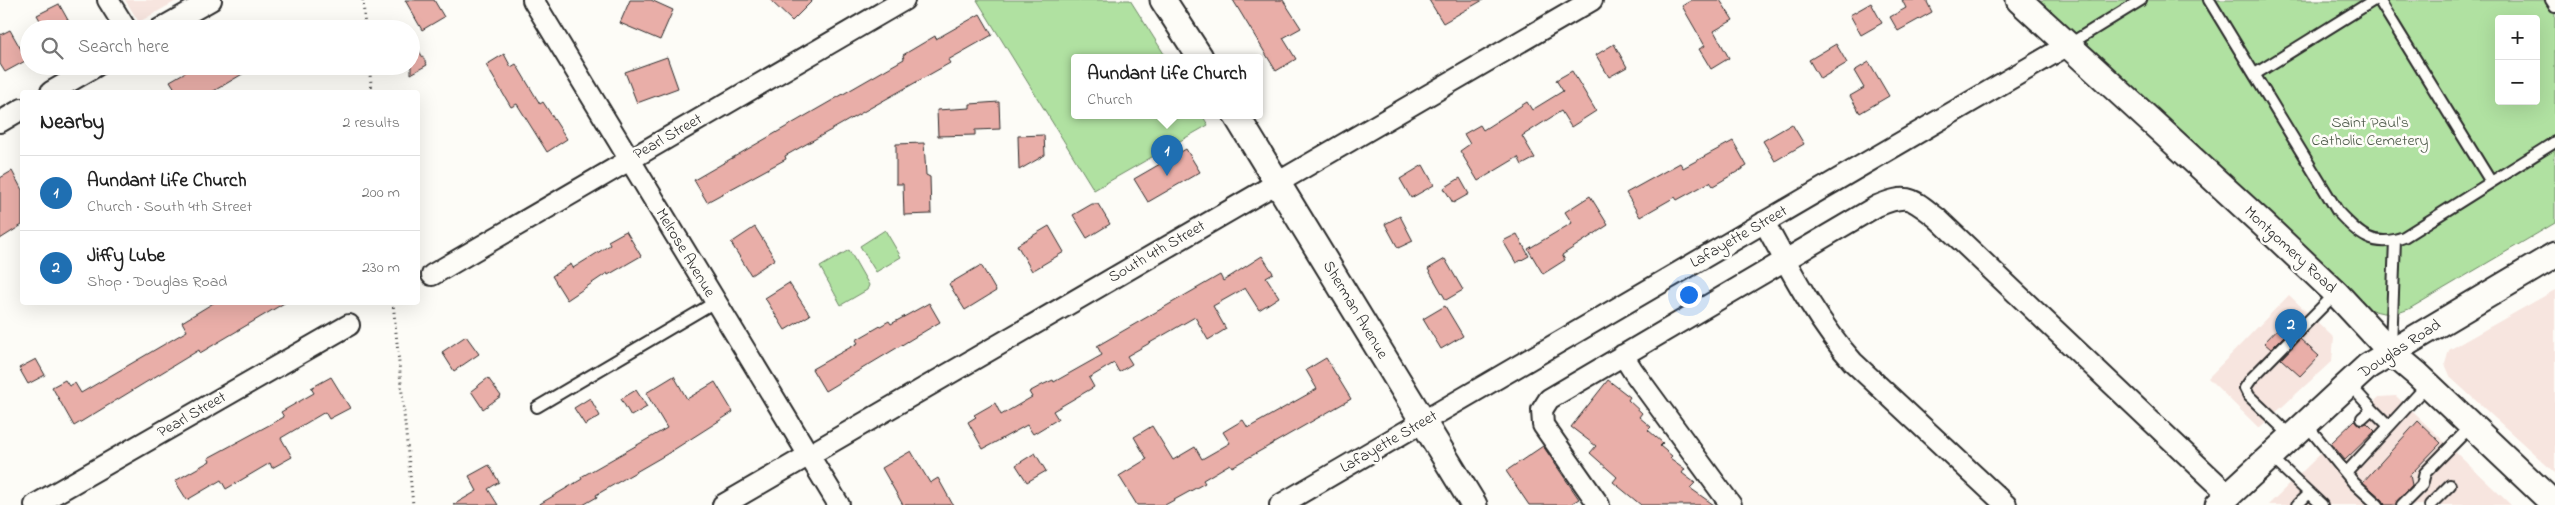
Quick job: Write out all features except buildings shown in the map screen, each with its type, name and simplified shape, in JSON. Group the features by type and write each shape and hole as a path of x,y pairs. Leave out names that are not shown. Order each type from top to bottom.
{"street":[{"path":"108,0 120,20"},
{"path":"176,20 210,0"},
{"name":"Melrose Avenue","path":"533,0 628,160 839,505"},
{"name":"Pearl Street","path":"432,274 904,0"},
{"path":"1163,0 1198,54"},
{"name":"South 4th Street","path":"722,505 1592,0"},
{"name":"Montgomery Road","path":"2019,0 2336,293 2391,352 2428,384 2547,502"},
{"name":"Lafayette Street","path":"1280,505 2068,45"},
{"path":"54,90 80,75"},
{"path":"0,122 20,110"},
{"name":"Sherman Avenue","path":"1239,119 1474,505"},
{"path":"1599,505 1543,425 1542,410 1549,399 1877,206 1896,198 1912,199 1936,218 2223,500"},
{"path":"1764,222 1807,300 1834,341 1853,362 2006,505"},
{"name":"Douglas Road","path":"2223,500 2368,366 2555,255"},
{"name":"Pearl Street","path":"35,505 349,325"},
{"path":"1623,355 1731,505"}],"lane":[{"path":"2068,45 2141,0"},
{"path":"2209,0 2338,212 2369,239 2378,242 2395,240 2555,142"},
{"path":"2254,74 2374,0"},
{"path":"2380,0 2491,182"},
{"path":"2551,0 2555,6"},
{"path":"2391,352 2395,240"},
{"path":"2336,293 2252,378 2246,388 2249,396 2298,430 2330,448 2346,473 2378,505"},
{"path":"537,406 715,302"},
{"path":"2348,384 2389,426"},
{"path":"2346,473 2428,384"},
{"path":"2362,418 2372,409"},
{"path":"2402,505 2422,485 2425,473 2471,426"},
{"path":"2270,457 2322,505"},
{"path":"2430,505 2450,485"},
{"path":"2297,505 2309,493"}],"path":[{"path":"363,0 365,20"},
{"path":"370,75 372,90"},
{"path":"393,305 413,505"}],"shaded area":[{"path":"125,0 178,0 143,20 138,20"},
{"path":"2555,290 2555,473 2451,378 2445,364 2449,350"},
{"path":"2289,295 2334,338 2332,361 2259,428 2208,378"},
{"path":"2396,396 2511,505 2268,505 2379,397"}],"green space":[{"path":"977,0 1130,0 1164,54 1071,54 1071,119 1204,119 1208,125 1094,190"},
{"name":"Saint Paul's Catholic Cemetery","path":"2034,0 2555,0 2555,223 2409,309 2398,313 2377,312 2366,308"},
{"path":"885,230 901,257 876,272 860,246"},
{"path":"849,250 869,285 867,290 841,305 820,267"}],"place":[{"name":"Aundant Life Church","path":"1167,176"},
{"name":"Jiffy Lube","path":"2291,350"}]}
